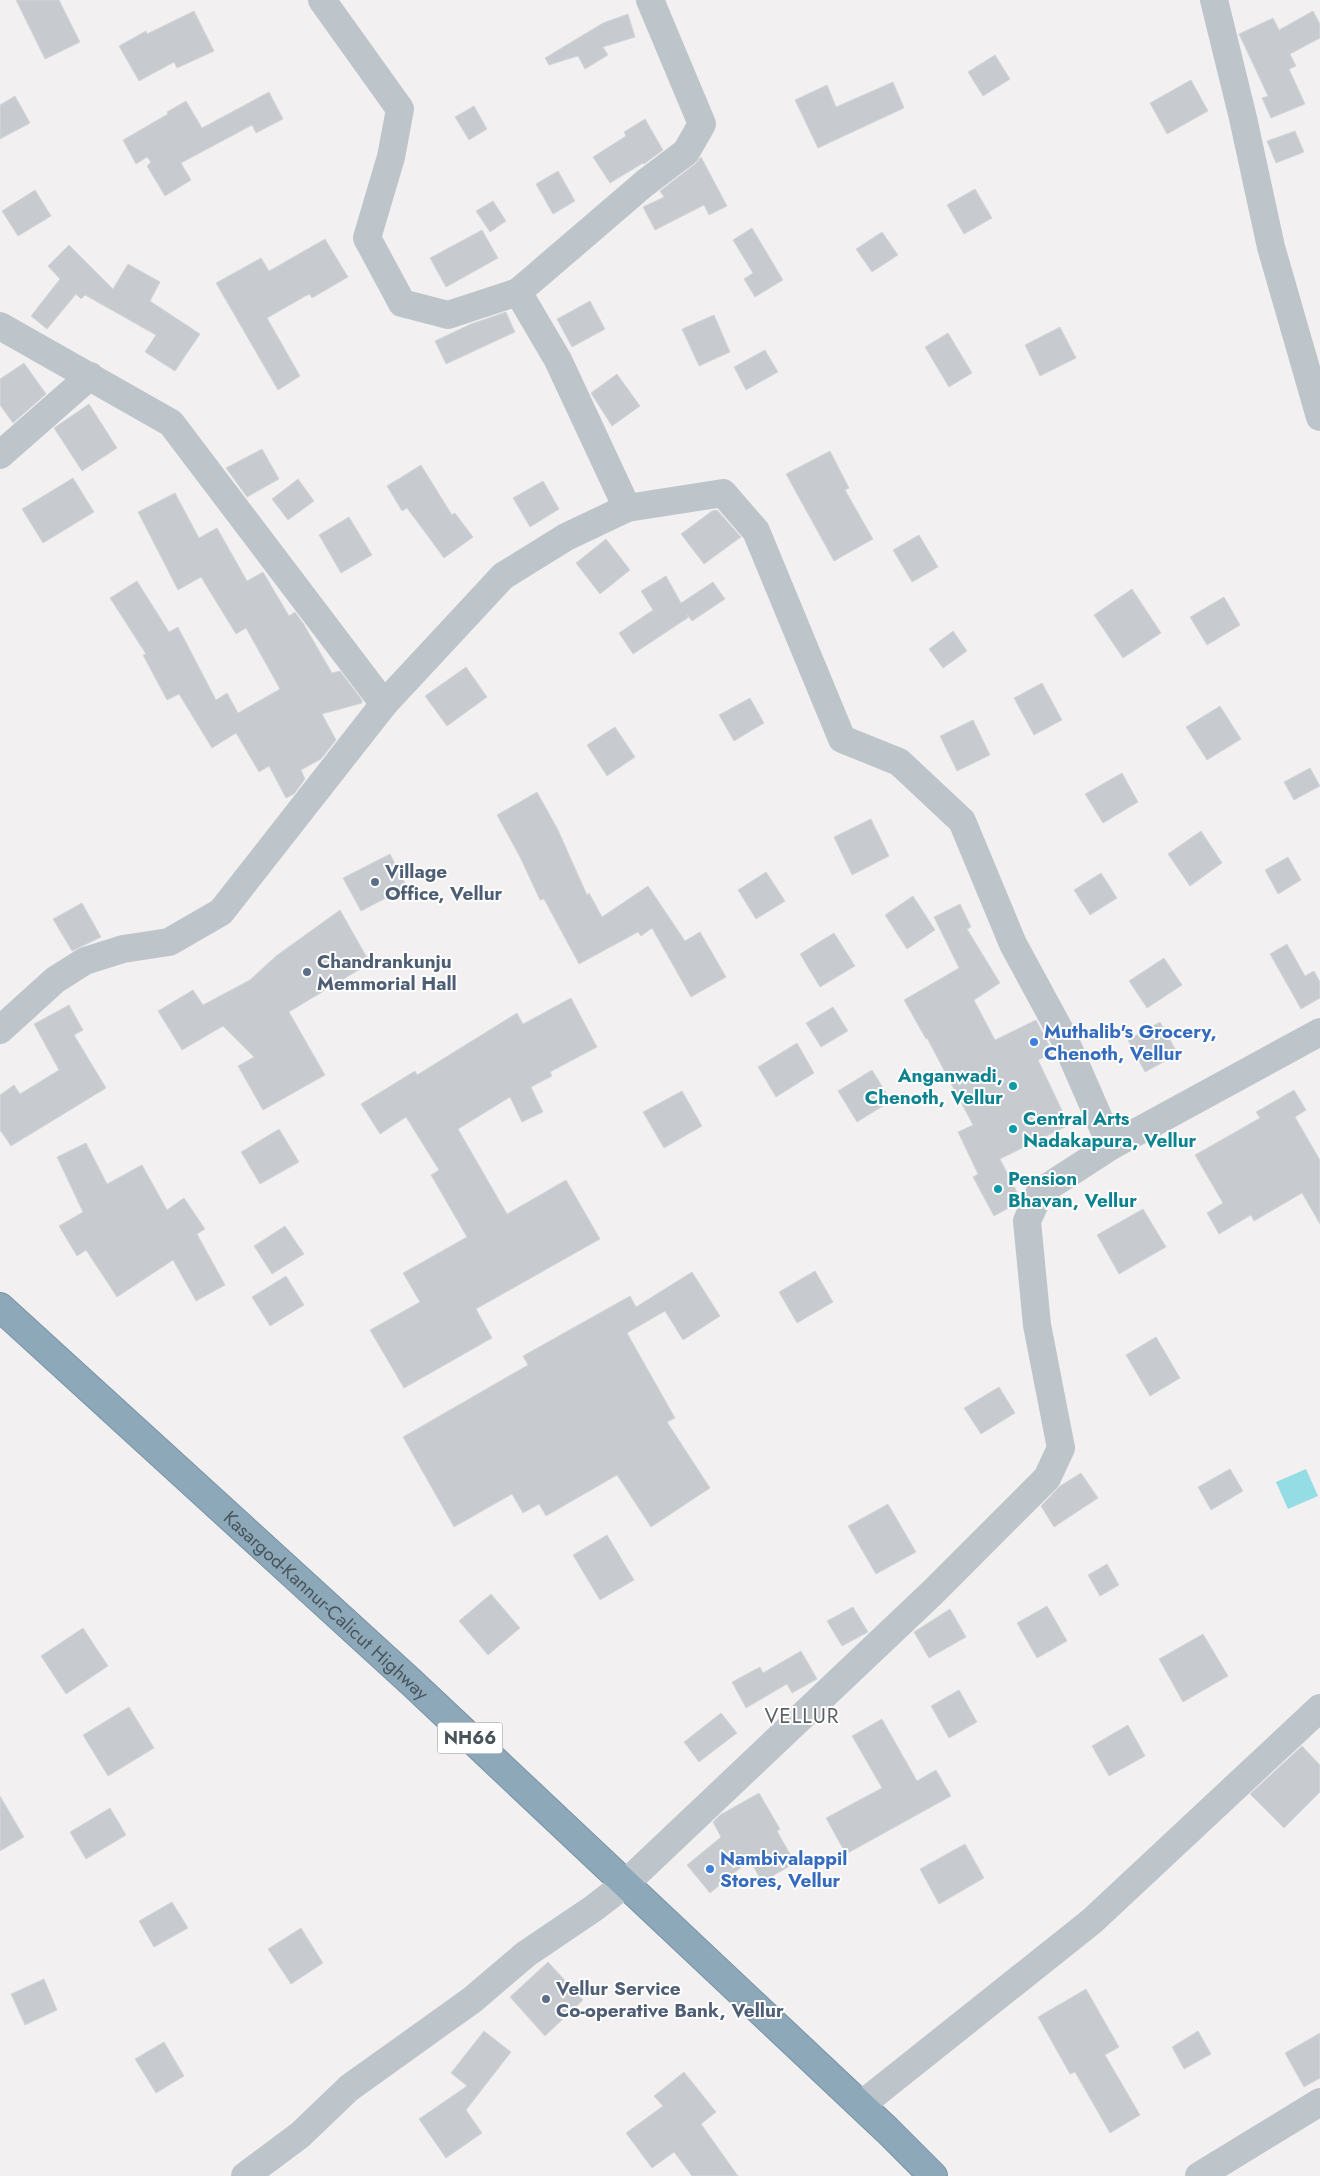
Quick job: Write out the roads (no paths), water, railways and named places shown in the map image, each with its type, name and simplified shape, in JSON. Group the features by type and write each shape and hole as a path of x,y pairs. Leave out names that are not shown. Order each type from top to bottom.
{"highway":[{"name":"Kasargod-Kannur-Calicut Highway","path":"0,1307 411,1682 934,2176"}],"street":[{"path":"322,0 400,109 391,157 367,238 402,303 448,315 518,292 645,183 686,152 702,124 650,0"},
{"path":"1214,0 1243,118 1271,247 1320,417"},
{"path":"518,292 558,360 627,508"},
{"path":"0,326 171,423 384,704"},
{"path":"0,455 90,376"},
{"path":"0,1030 55,980 85,961 123,949 169,942 221,912 384,704 503,576 566,536 627,508 723,493 756,531 842,739 899,762 962,821 1013,944 1064,1038 1111,1146"},
{"path":"246,2176 300,2135 349,2088 465,2005 526,1954 594,1908 625,1884 932,1593 1047,1478 1061,1448 1038,1325 1027,1221 1040,1192 1111,1146 1320,1032"},
{"path":"861,2105 1092,1921 1238,1787 1287,1736 1320,1708"},
{"path":"1199,2176 1320,2102"}],"water":[{"path":"1306,1469 1318,1496 1288,1509 1276,1482"}],"place":[{"name":"Village Office, Vellur","path":"375,882"},
{"name":"Chandrankunju Memmorial Hall","path":"307,972"},
{"name":"Muthalib's Grocery, Chenoth, Vellur","path":"1034,1042"},
{"name":"Anganwadi, Chenoth, Vellur","path":"1013,1086"},
{"name":"Central Arts Nadakapura, Vellur","path":"1013,1129"},
{"name":"Pension Bhavan, Vellur","path":"998,1189"},
{"name":"Nambivalappil Stores, Vellur","path":"710,1869"},
{"name":"Vellur Service Co-operative Bank, Vellur","path":"546,1999"}],"district":[{"name":"VELLUR","path":"802,1716"}]}
